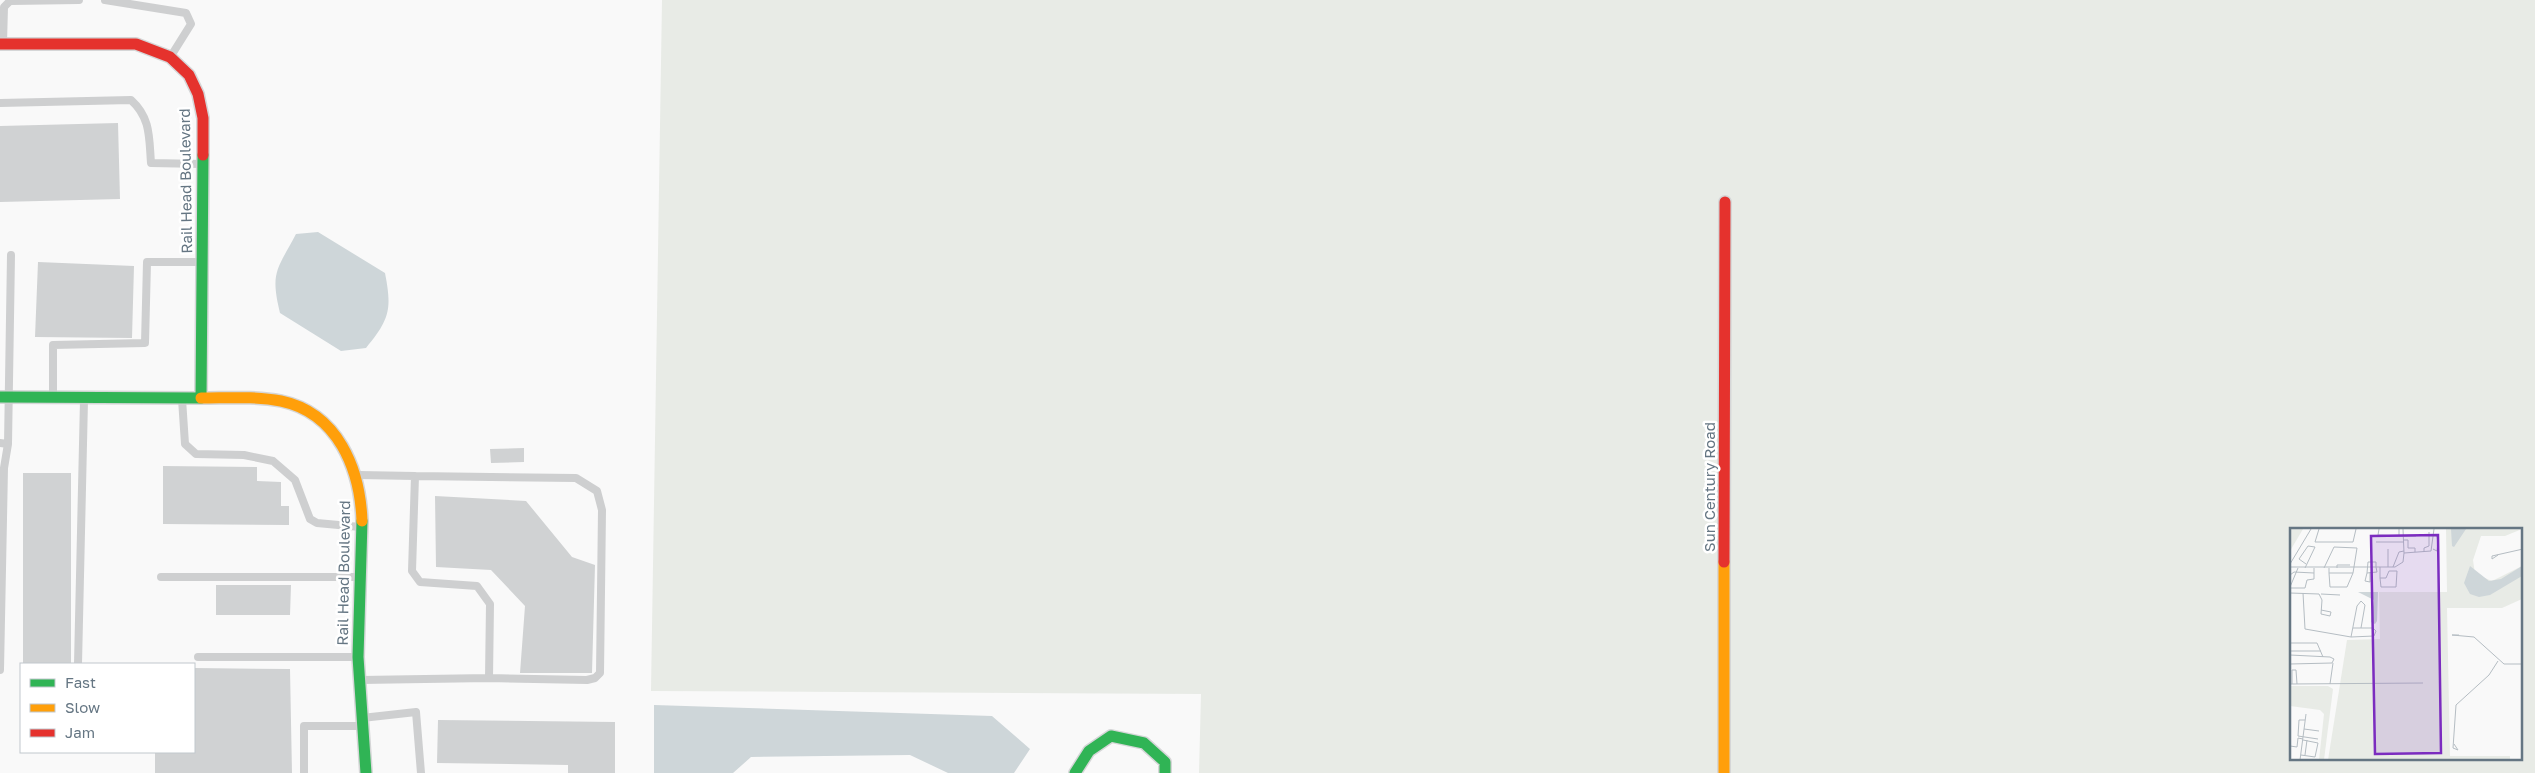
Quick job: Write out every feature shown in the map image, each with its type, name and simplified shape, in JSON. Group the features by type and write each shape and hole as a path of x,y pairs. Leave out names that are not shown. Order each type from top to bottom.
{"street":[{"name":"Rail Head Boulevard","path":"1,44 136,44 155,49 170,57 188,74 196,90 202,112 201,398"},
{"name":"Sun Century Road","path":"1724,773 1725,202"},
{"name":"Rail Head Boulevard","path":"4,397 273,400 291,404 308,412 333,434 347,452 356,475 362,500 359,680 366,773"},
{"path":"1075,773 1089,751 1111,736 1144,743 1165,762 1165,773"}],"lane":[{"path":"1,44 4,7 10,1 79,0"},
{"path":"105,0 186,13 191,24 170,57"},
{"path":"0,103 131,100 142,110 149,132 151,163 202,164"},
{"path":"0,670 4,397 10,255"},
{"path":"53,398 53,345 145,343 147,262 202,262"},
{"path":"78,663 84,398"},
{"path":"182,398 185,444 196,454 244,455 273,461 295,480 310,519 317,523 362,527"},
{"path":"356,475 576,478 597,491 602,510 600,673 595,678 587,680 489,678 359,680"},
{"path":"415,476 412,571 420,582 477,586 490,604 489,678"},
{"path":"161,578 360,577"},
{"path":"198,657 359,657"},
{"path":"304,773 304,726 362,722 416,712 421,773"}],"shaded area":[{"path":"662,0 2535,0 2535,773 1199,773 1201,694 651,691"},
{"path":"318,232 385,273 388,296 387,313 380,329 366,348 341,351 280,313 276,279 280,264 296,234"},
{"path":"654,705 992,716 1030,749 1014,773 948,773 910,755 751,757 733,773 654,773"}],"building":[{"path":"118,123 120,199 0,202 0,126"},
{"path":"38,262 134,266 132,338 35,337"},
{"path":"524,448 524,462 491,463 490,449"},
{"path":"163,466 257,467 257,481 281,482 281,506 289,506 289,525 163,524"},
{"path":"23,473 71,473 71,663 23,663"},
{"path":"435,496 526,501 572,557 595,565 592,673 520,673 525,606 491,570 436,567"},
{"path":"216,585 291,585 290,615 216,615"},
{"path":"195,668 290,669 292,773 155,773 155,753 195,753"},
{"path":"438,720 615,722 615,773 568,773 568,765 437,763"}],"traffic: fast":[{"path":"0,397 201,398 203,155"},
{"path":"362,521 358,657 366,773"},
{"path":"1075,773 1089,751 1111,736 1144,743 1165,762 1165,773"}],"traffic: slow":[{"path":"201,398 271,399 301,407 317,418 331,431 351,463 357,482 362,521"},
{"path":"1724,562 1724,773"}],"traffic: jam":[{"path":"0,44 136,44 170,57 189,75 198,94 203,118 203,155"},
{"path":"1724,562 1725,202"}]}
